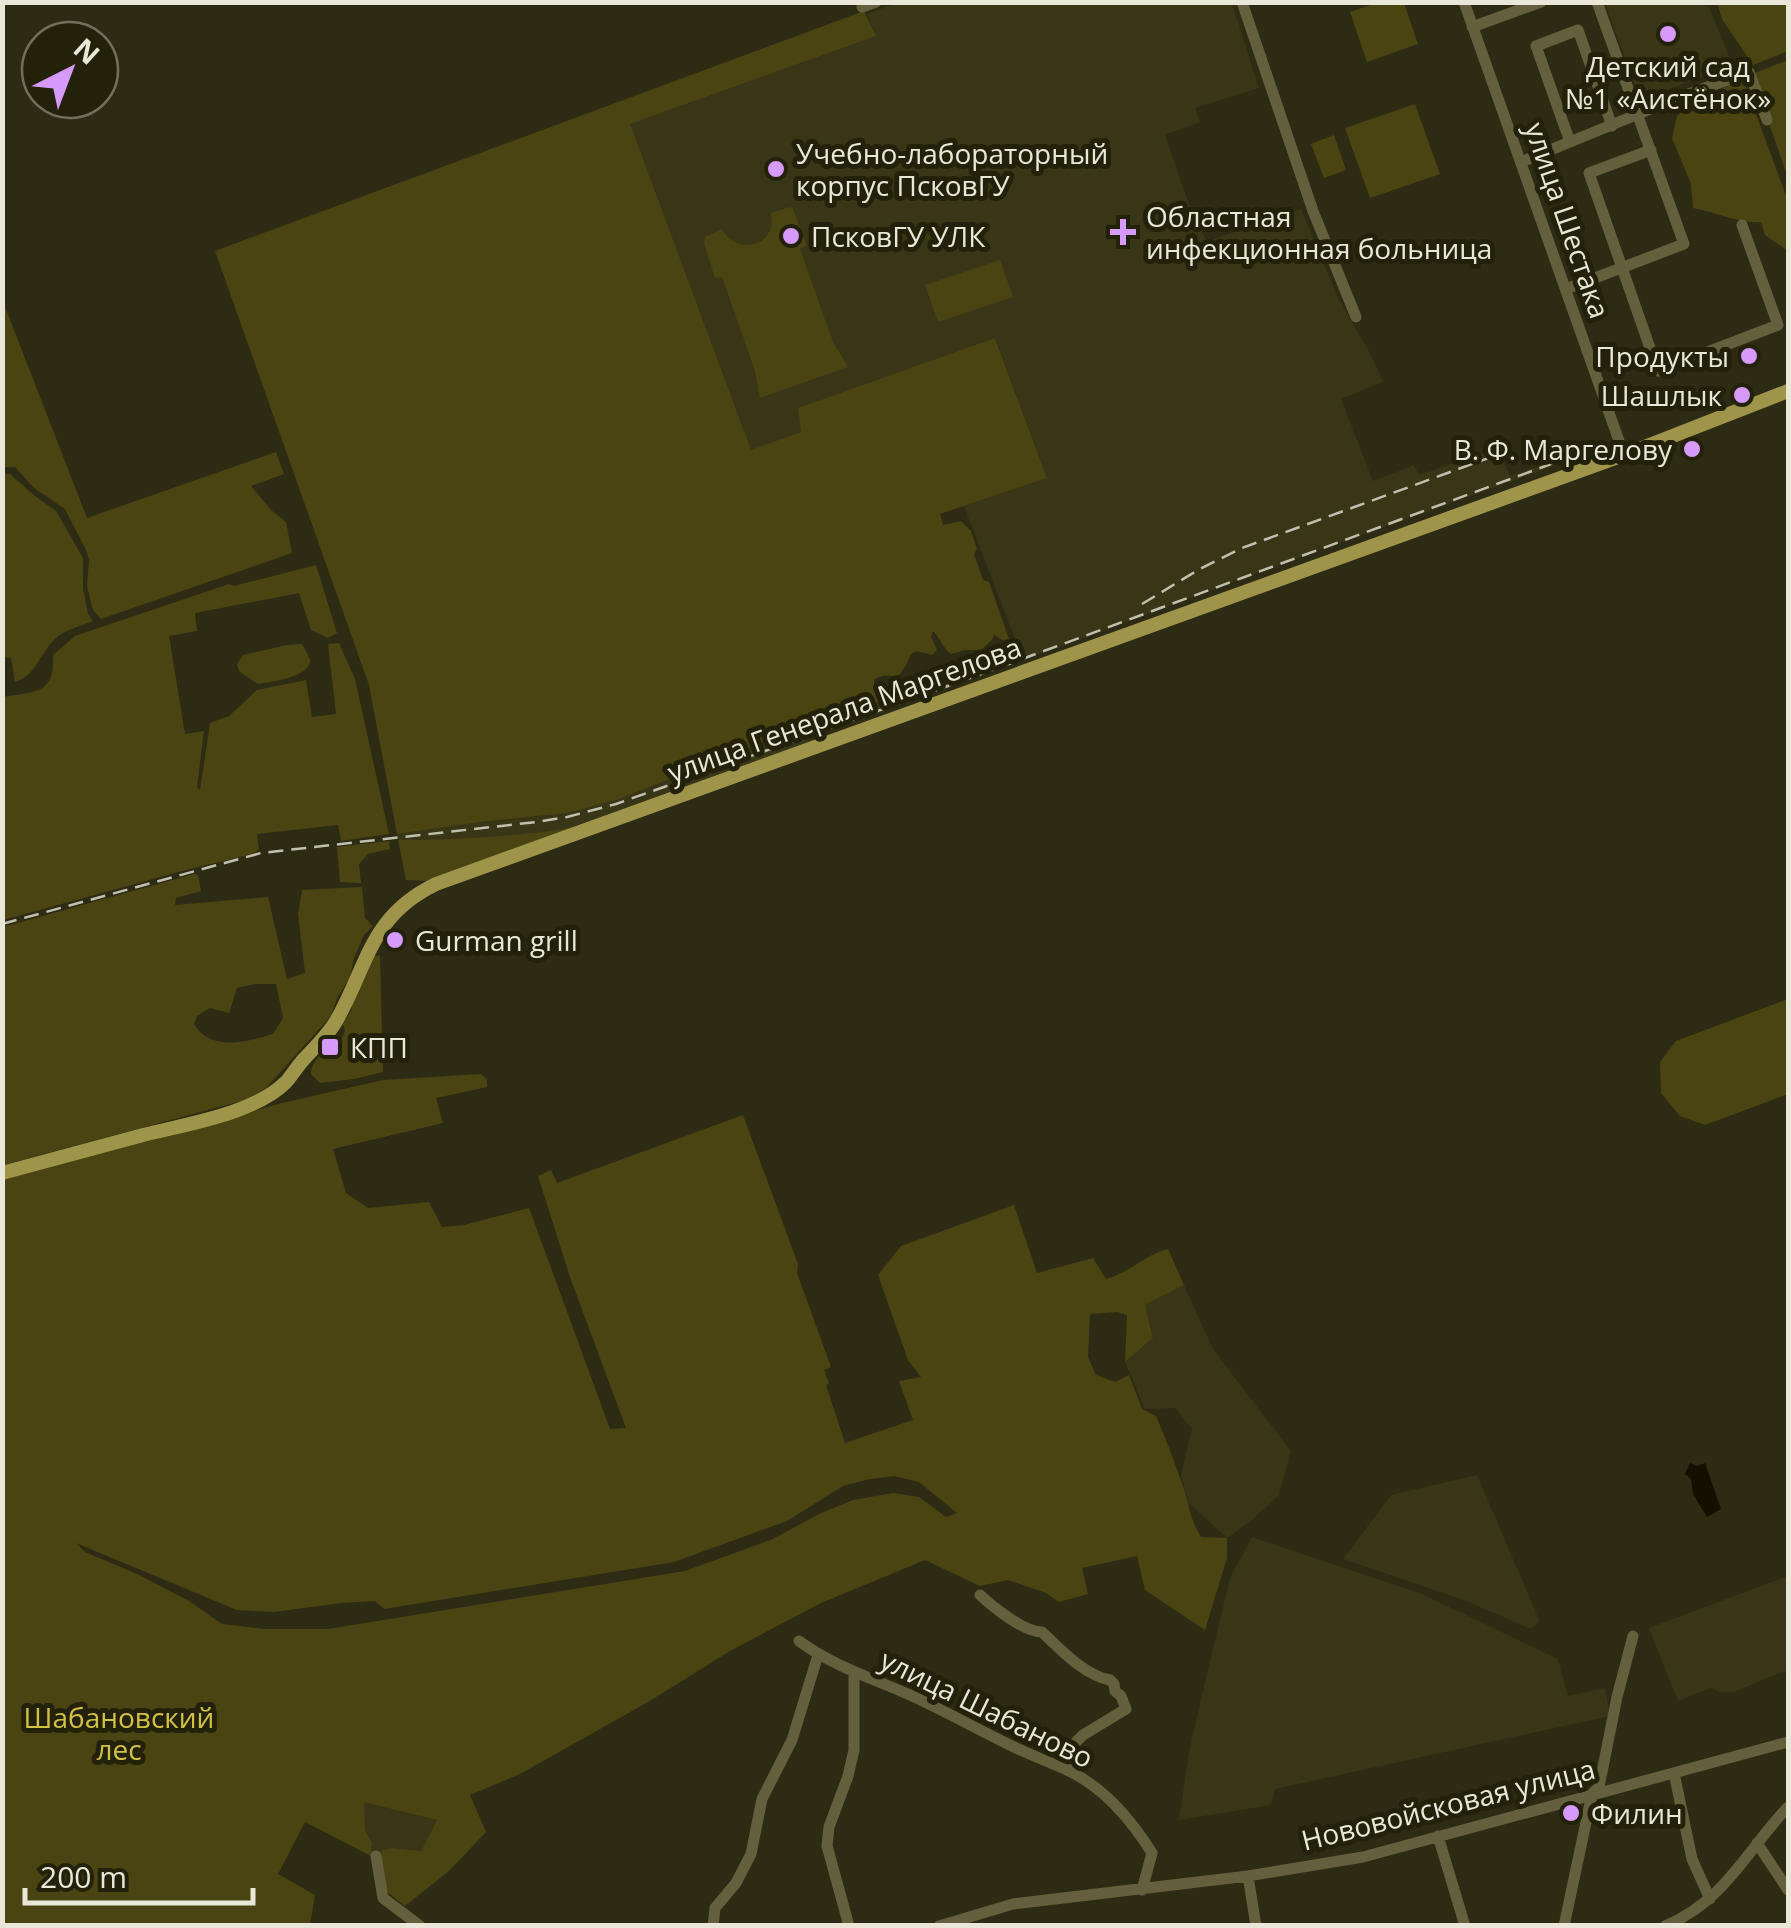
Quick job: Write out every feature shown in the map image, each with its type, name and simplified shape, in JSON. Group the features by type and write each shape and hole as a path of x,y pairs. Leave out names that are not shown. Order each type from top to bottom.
{"main road":[{"name":"улица Генерала Маргелова","path":"2,1173 214,1116 254,1103 272,1092 285,1083 339,1017 384,924 416,894 436,884 1624,454 1788,390"}],"street":[{"path":"862,8 876,2"},
{"path":"1242,2 1314,210 1356,317"},
{"name":"улица Шестака","path":"1464,2 1624,454"},
{"path":"1472,27 1541,2"},
{"path":"1566,289 1684,244 1598,2"},
{"path":"1570,142 1536,46 1578,30 1612,126"},
{"path":"1521,162 1749,72 1768,120"},
{"path":"1651,150 1589,174 1658,371 1778,325 1742,225"},
{"path":"980,1595 1032,1632 1042,1632 1100,1678 1110,1680 1121,1696 1126,1709 1083,1735 1073,1746 1074,1774"},
{"path":"1564,1926 1592,1794 1600,1787 1632,1636"},
{"name":"улица Шабаново","path":"799,1642 854,1673 912,1696 1074,1774 1108,1797 1152,1852 1142,1890"},
{"path":"713,1926 715,1908 736,1884 751,1854 762,1798 792,1740 818,1655"},
{"path":"849,1926 827,1846 829,1826 854,1750 854,1673"},
{"name":"Нововойсковая улица","path":"940,1926 1013,1904 1248,1876 1363,1857 1788,1742"},
{"path":"1674,1772 1692,1859 1710,1899"},
{"path":"1665,1926 1686,1917 1725,1885 1788,1807"},
{"path":"1438,1836 1465,1926"},
{"path":"1756,1843 1788,1890"},
{"path":"376,1856 382,1896 420,1926"},
{"path":"1248,1876 1256,1926"}],"shaded area":[{"path":"897,3 1232,3 1259,88 1195,108 1200,122 1165,135 1194,219 1207,241 1301,209 1339,300 1383,382 1341,399 1373,481 1414,465 1419,475 1507,445 1510,455 1502,459 1510,476 1573,455 1573,459 813,738 813,744 574,827 517,836 398,840 397,834 536,817 654,786 967,670 1017,644 964,506 1047,478 996,339 798,408 802,432 751,451 629,124 875,36 867,14"},
{"name":"Детский сад №1 «Аистёнок»","path":"1605,3 1707,3 1733,65 1640,100"},
{"path":"1184,1285 1213,1349 1291,1451 1279,1495 1227,1538 1189,1503 1181,1475 1192,1429 1175,1408 1145,1409 1125,1362 1153,1338 1145,1305"},
{"path":"1690,1463 1705,1463 1721,1509 1707,1517 1693,1494 1691,1479 1685,1474"},
{"path":"1477,1475 1540,1622 1531,1629 1464,1600 1343,1559 1391,1495"},
{"path":"1252,1537 1422,1594 1558,1659 1568,1696 1605,1688 1610,1716 1275,1789 1271,1805 1179,1820 1190,1746 1230,1578"},
{"path":"1788,1576 1788,1671 1734,1692 1711,1688 1678,1701 1649,1628"},
{"path":"363,1802 437,1820 421,1851 393,1848 380,1862 371,1856"}],"green space":[{"path":"1376,3 1404,3 1418,44 1367,62 1350,12"},
{"path":"1717,3 1788,3 1788,51 1753,65 1722,19"},
{"path":"864,11 876,36 630,124 751,450 801,432 798,408 995,338 1047,478 940,514 943,525 961,521 971,531 983,580 989,582 1009,639 1002,640 994,634 981,650 951,654 933,631 931,637 937,650 932,655 917,651 911,654 898,676 881,676 874,680 876,686 931,677 947,668 947,661 967,670 616,800 566,813 397,834 369,685 215,251"},
{"path":"1788,60 1788,178 1752,74"},
{"path":"1743,79 1788,201 1788,251 1765,235 1761,222 1736,220 1693,208 1691,184 1672,138 1677,116 1696,101"},
{"path":"1415,104 1440,174 1370,198 1345,128"},
{"path":"1334,135 1346,170 1324,178 1311,144"},
{"path":"790,207 807,245 800,249 833,342 848,367 760,398 755,371 722,277 715,278 704,243 705,237 722,229 737,243 755,244 769,233 771,213"},
{"path":"1000,260 1013,297 938,322 925,285"},
{"path":"2,299 87,518 276,452 284,474 251,486 286,522 292,553 101,619 93,610 87,586 86,550 65,509 34,488 15,467 3,467"},
{"path":"3,474 10,474 56,511 83,558 83,588 93,621 59,636 28,675 15,682 11,658 3,657"},
{"path":"316,565 337,633 328,638 311,630 299,593 195,613 197,631 169,636 185,734 204,731 197,787 200,790 210,723 229,716 257,690 306,680 312,717 336,714 328,644 339,643 355,679 389,834 341,841 338,825 257,834 259,850 249,855 3,920 3,697 41,689 51,678 53,655 75,636 229,584 234,586"},
{"path":"302,644 310,660 309,666 297,675 258,684 239,671 237,664 243,655"},
{"path":"574,827 428,881 406,880 398,840 486,837"},
{"path":"389,841 390,849 368,854 359,864 361,883 340,882 337,847"},
{"path":"194,874 198,875 201,891 176,898 175,905 268,897 287,979 305,973 298,914 302,890 362,887 365,918 373,926 364,935 350,978 331,1016 266,1088 249,1099 3,1165 3,927","holes":["276,984 283,1018 273,1034 241,1042 219,1042 201,1033 194,1024 197,1016 210,1008 229,1013 237,988"]},
{"path":"370,955 380,956 383,1072 320,1083 311,1074 312,1068 320,1056 339,1046 345,1031 343,1024"},
{"path":"1788,999 1788,1094 1705,1125 1680,1116 1661,1093 1660,1062 1676,1041"},
{"name":"Шабановский лес","path":"481,1074 487,1087 436,1098 443,1123 333,1149 346,1193 368,1208 429,1202 442,1227 529,1208 610,1429 626,1428 571,1280 538,1176 551,1170 557,1183 743,1115 831,1367 824,1370 829,1383 826,1385 845,1443 913,1420 899,1381 921,1377 908,1360 878,1275 901,1246 1014,1205 1037,1273 1093,1258 1106,1279 1168,1249 1184,1285 1145,1305 1153,1338 1125,1362 1127,1315 1090,1314 1088,1357 1096,1375 1115,1382 1129,1375 1142,1409 1156,1416 1201,1537 1227,1538 1227,1558 1205,1630 1145,1590 1137,1556 1082,1568 1088,1594 1059,1602 1046,1593 1008,1580 980,1586 925,1560 821,1603 730,1651 520,1774 470,1795 486,1832 449,1871 405,1906 387,1892 380,1862 382,1850 421,1851 437,1820 364,1802 371,1856 305,1822 278,1874 315,1895 310,1925 3,1925 3,1180 282,1103 383,1080","holes":["894,1476 919,1482 957,1513 946,1517 919,1497 893,1493 853,1500 773,1539 685,1571 328,1629 264,1629 222,1624 189,1601 85,1552 76,1543 237,1610 274,1612 375,1601 384,1609 674,1562 787,1521 843,1486"]}],"railway":[{"path":"1142,604 1242,548 1505,452"},
{"path":"2,924 261,853 536,822 616,804 1570,457"}],"place":[{"name":"Детский сад №1 «Аистёнок»","path":"1668,34"},
{"name":"Учебно-лабораторный корпус ПсковГУ","path":"776,169"},
{"name":"Областная инфекционная больница","path":"1123,232"},
{"name":"ПсковГУ УЛК","path":"791,236"},
{"name":"Продукты","path":"1749,356"},
{"name":"Шашлык","path":"1742,395"},
{"name":"В. Ф. Маргелову","path":"1692,449"},
{"name":"Gurman grill","path":"395,940"},
{"name":"КПП","path":"330,1047"},
{"name":"Филин","path":"1571,1813"}]}
